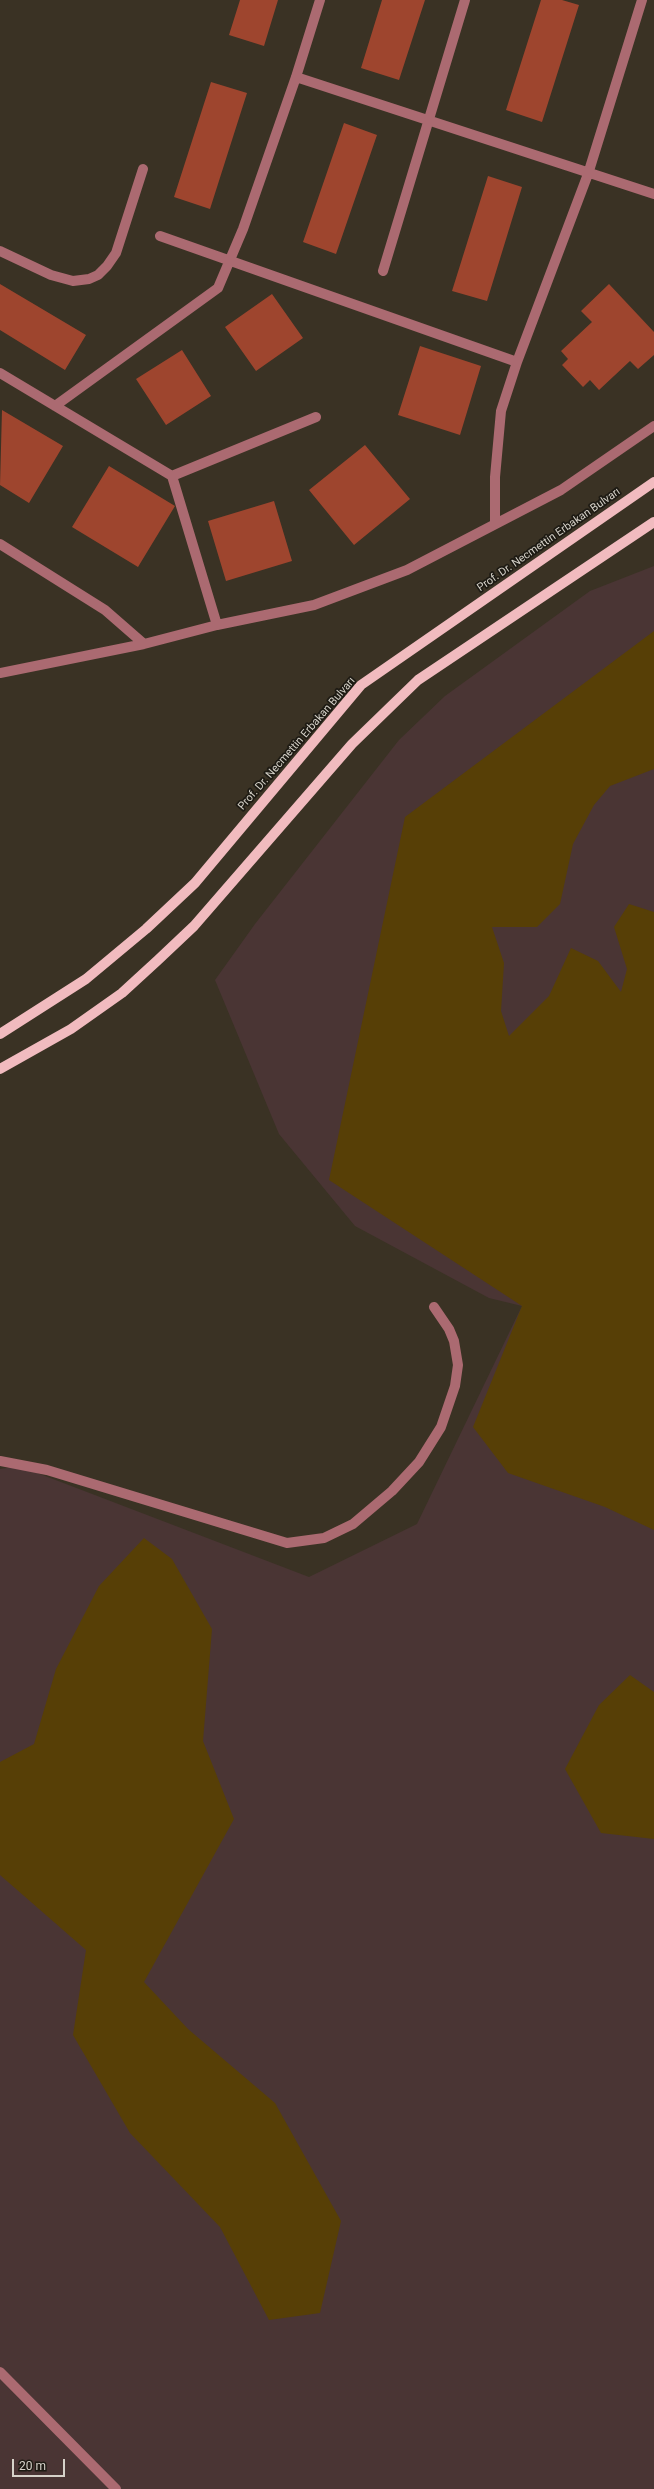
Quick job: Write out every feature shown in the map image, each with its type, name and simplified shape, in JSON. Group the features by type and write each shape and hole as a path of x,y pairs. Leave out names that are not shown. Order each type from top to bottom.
{"main road":[{"name":"Prof. Dr. Necmettin Erbakan Bulvarı","path":"0,1034 86,979 146,929 195,883 361,686 654,482"},
{"path":"0,1069 71,1029 122,992 158,960 194,926 352,744 418,680 654,522"}],"street":[{"path":"55,406 218,288 231,261 296,77 320,0"},
{"path":"383,272 465,0"},
{"path":"495,523 495,477 501,411 517,362 588,174 642,0"},
{"path":"296,77 588,174 654,194"},
{"path":"0,250 51,275 73,281 89,279 98,275 107,266 116,253 143,169"},
{"path":"160,236 517,362"},
{"path":"0,373 172,476 217,625"},
{"path":"172,476 316,417"},
{"path":"0,673 144,644 217,625 322,602 407,570 561,490 654,426"},
{"path":"0,544 105,610 144,644"},
{"path":"0,1461 47,1470 287,1542 324,1538 353,1524 397,1486 419,1462 441,1427 451,1400 458,1365 456,1347 449,1329 434,1308"},
{"path":"0,2372 116,2489"}],"shaded area":[{"path":"654,566 654,2489 0,2489 0,1469 19,1466 309,1577 417,1524 522,1306 489,1298 355,1226 279,1134 215,980 255,924 399,740 445,696 590,591"},
{"path":"654,631 654,769 610,786 594,805 573,844 560,904 537,927 492,927 504,963 501,1011 509,1036 549,996 571,948 598,961 621,992 627,969 614,927 629,904 654,912 654,1530 605,1507 508,1473 473,1427 522,1306 329,1180 405,817"},
{"path":"144,1538 172,1559 212,1629 203,1741 234,1819 144,1982 188,2029 275,2103 341,2221 320,2313 269,2320 220,2227 130,2133 73,2035 86,1950 0,1875 0,1762 34,1744 56,1669 99,1586"},
{"path":"630,1675 654,1692 654,1839 601,1833 565,1769 599,1705"}],"building":[{"path":"240,0 278,0 264,46 229,35"},
{"path":"382,0 425,0 399,80 361,68"},
{"path":"541,0 562,0 579,5 542,122 506,110"},
{"path":"211,82 247,93 210,209 174,197"},
{"path":"344,123 377,135 336,254 303,242"},
{"path":"488,176 522,187 487,301 452,291"},
{"path":"0,284 86,335 65,370 0,330"},
{"path":"609,284 654,332 654,355 638,369 630,361 599,390 590,380 583,387 562,365 568,359 561,351 592,322 581,311"},
{"path":"272,294 303,338 256,371 225,327"},
{"path":"420,346 481,366 460,435 398,415"},
{"path":"182,350 211,396 166,425 136,379"},
{"path":"2,410 63,446 29,503 0,485"},
{"path":"365,445 410,499 354,545 309,490"},
{"path":"109,466 175,506 138,567 72,527"},
{"path":"274,501 292,561 226,581 208,521"}]}
